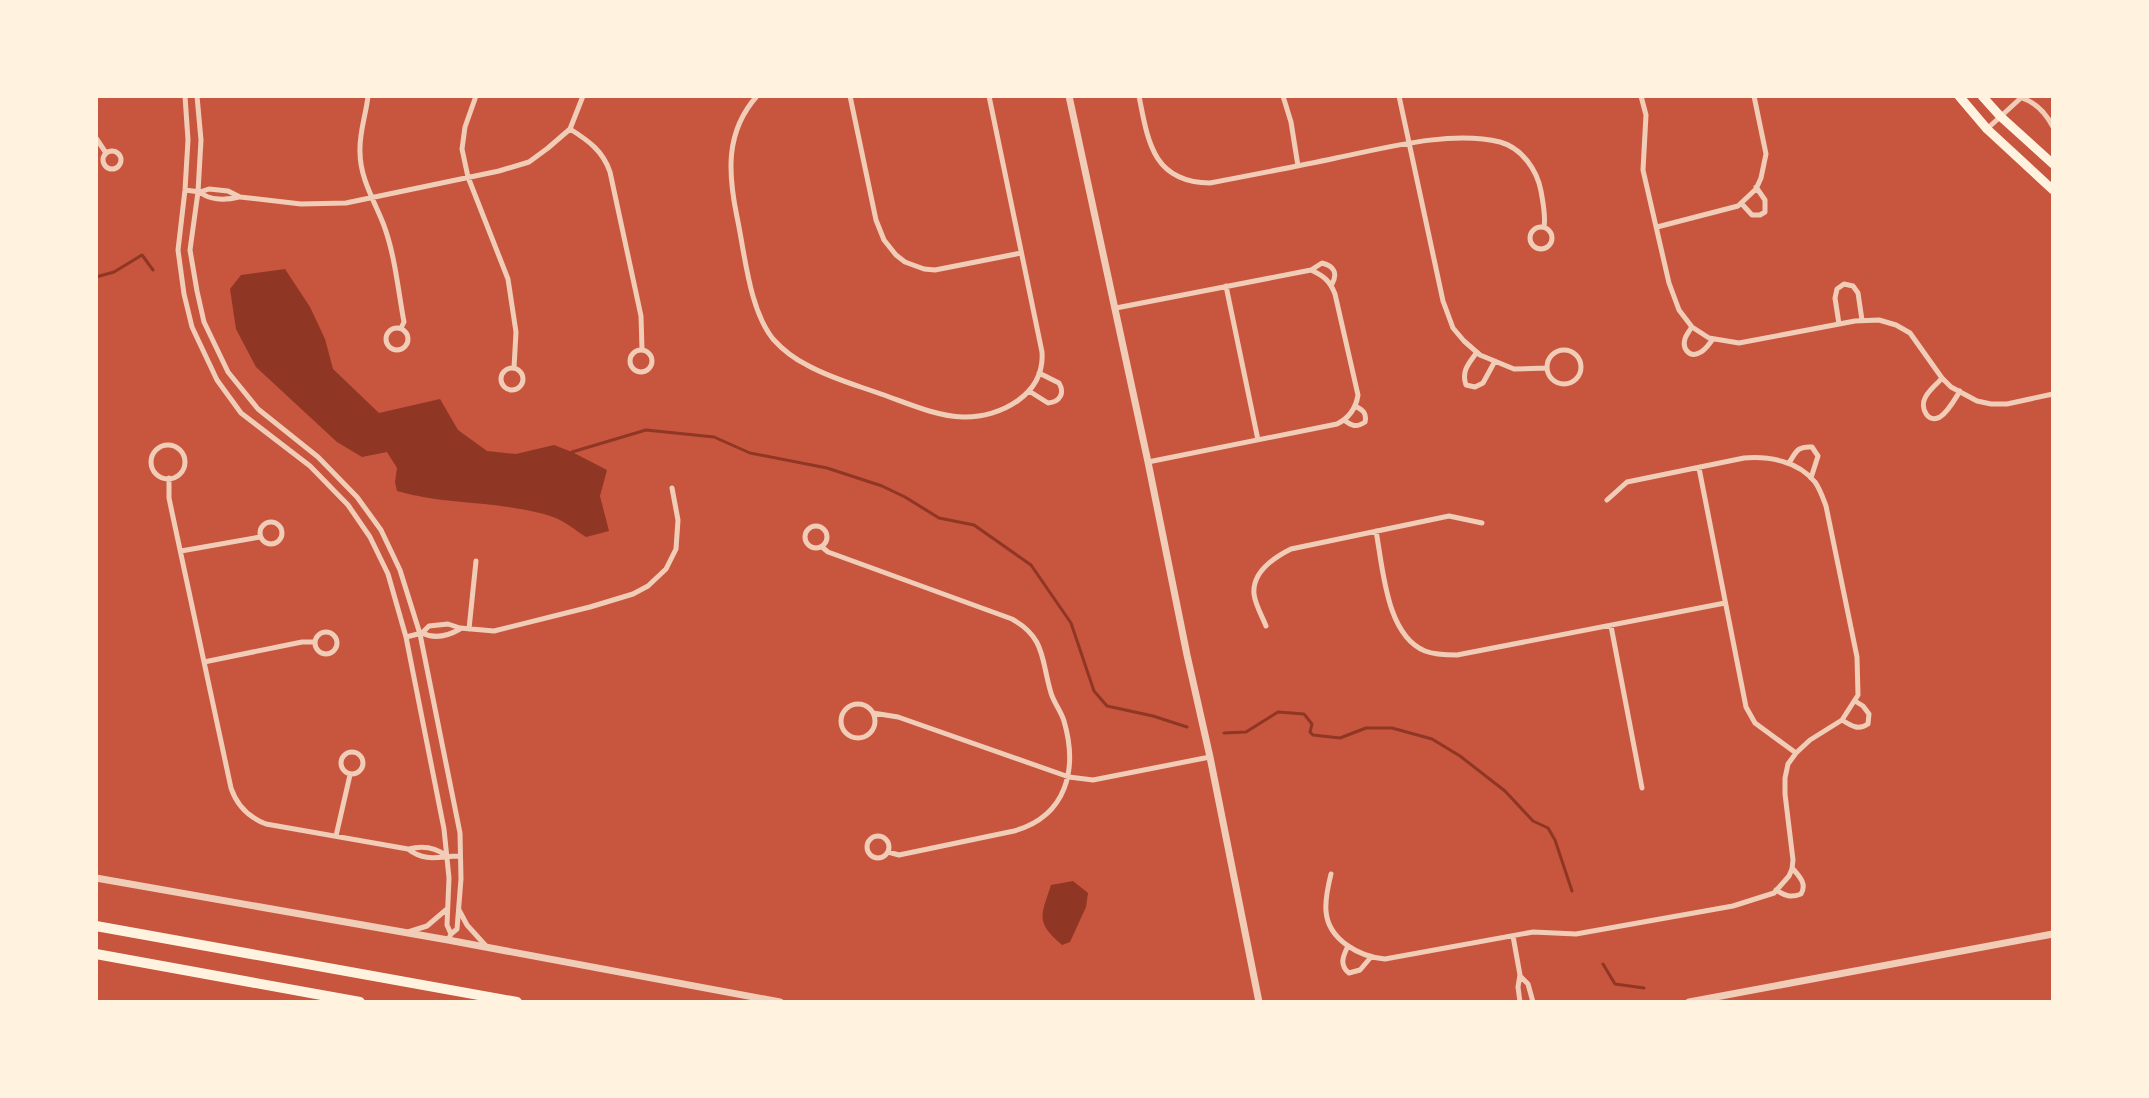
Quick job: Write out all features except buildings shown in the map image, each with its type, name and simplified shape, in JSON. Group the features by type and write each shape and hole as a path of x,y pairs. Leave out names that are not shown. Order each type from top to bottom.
{"highway":[{"path":"96,926 517,1002"},
{"path":"96,954 360,1002"}],"main road":[{"path":"1959,96 1987,129 2053,190"},
{"path":"1982,96 2053,164"}],"street":[{"path":"185,96 188,140 178,250 192,327 207,362 241,413 310,466 348,505 370,537 388,574 406,637 444,829 450,937"},
{"path":"197,96 201,140 199,192 190,250 204,322 228,372 258,409 318,457 357,497 381,530 400,570 421,633 460,833 457,929 450,937"},
{"path":"368,96 360,154 391,255 404,322 401,328"},
{"path":"476,96 465,127 462,149 468,177 508,279 516,332 514,368"},
{"path":"185,190 199,192 206,197 230,199 346,203 468,177 529,162 570,129 583,96"},
{"path":"757,96 747,108 733,143 729,177 753,297 764,325 795,358 835,378 923,409 972,417 1000,410 1018,401 1029,391 1042,367 1042,352 989,96"},
{"path":"850,96 876,220 884,240 896,255 915,266 935,270 1021,253"},
{"path":"1069,96 1116,308 1259,1002"},
{"path":"1139,96 1154,156 1172,172 1196,182 1210,183 1410,143 1457,139 1498,142 1526,159 1539,185 1544,227"},
{"path":"1283,96 1298,166"},
{"path":"1399,96 1443,301 1453,328 1477,352 1495,361 1514,369 1547,368"},
{"path":"1641,96 1646,115 1643,170 1669,283 1679,310 1692,327 1713,339 1739,343 1862,320 1879,320 1910,333 1942,378 1951,387 1977,401 2007,404 2053,394"},
{"path":"1657,227 1738,206 1756,187 1766,154 1754,96"},
{"path":"1987,129 2022,97 2033,101 2053,127"},
{"path":"570,129 599,150 610,172 641,316 642,349"},
{"path":"96,138 106,153"},
{"path":"1741,203 1752,215 1765,212 1765,200 1756,187"},
{"path":"1544,227 1551,234 1551,241 1547,247 1537,248 1530,240 1531,233 1536,228 1544,227"},
{"path":"1116,308 1311,270 1322,263 1330,265 1335,271 1336,277 1331,285"},
{"path":"1148,462 1337,424 1344,420 1355,406 1358,395 1331,285 1324,276 1311,270"},
{"path":"1839,324 1835,298 1837,289 1844,284 1853,286 1858,293 1862,320"},
{"path":"1226,286 1258,440"},
{"path":"1692,327 1685,338 1684,347 1688,353 1699,354 1713,339"},
{"path":"401,328 407,332 408,343 403,349 395,350 388,346 386,334 391,329 401,328"},
{"path":"642,349 652,361 649,368 638,372 629,361 632,353 642,349"},
{"path":"1562,350 1577,356 1581,366 1574,380 1563,384 1553,380 1547,368 1552,355 1562,350"},
{"path":"1477,352 1465,369 1463,377 1466,385 1475,387 1483,383 1495,361"},
{"path":"514,368 522,373 523,380 517,389 510,390 503,386 500,379 506,369 514,368"},
{"path":"1029,391 1048,403 1060,398 1062,391 1059,383 1039,373"},
{"path":"1942,378 1925,397 1925,414 1938,419 1960,391"},
{"path":"1344,420 1352,426 1365,422 1366,414 1355,406"},
{"path":"165,445 180,449 185,459 180,474 169,478 158,476 151,466 152,455 165,445"},
{"path":"1789,463 1797,450 1812,447 1818,456 1811,478"},
{"path":"1331,874 1327,920 1348,946 1371,957 1385,959 1533,932 1576,934 1733,906 1754,900 1785,883 1793,868 1785,794 1788,764 1810,740 1842,720 1858,695 1857,657 1826,506 1817,484 1789,463 1752,457 1627,482 1607,500"},
{"path":"1699,468 1746,707 1755,723 1796,753"},
{"path":"169,478 169,498 237,804 248,815 266,824 460,856"},
{"path":"406,637 421,633 429,626 448,624 494,631 590,607 633,594 648,586 666,569 676,549 678,520 672,488"},
{"path":"1266,626 1254,588 1256,580 1276,556 1302,546 1449,516 1482,523"},
{"path":"268,522 278,524 282,530 280,541 273,545 265,543 260,537 260,529 268,522"},
{"path":"822,547 827,541 827,534 822,528 811,528 806,533 807,543 812,548 822,547 828,552 1024,625 1034,634 1043,655 1053,701 1065,723 1070,756 1069,777 1062,794 1045,816 1024,828 899,855 888,852"},
{"path":"1376,531 1389,602 1402,633 1424,651 1440,655 1457,655 1725,603"},
{"path":"181,551 260,537"},
{"path":"469,629 476,561"},
{"path":"1611,626 1642,788"},
{"path":"421,633 430,637 452,633 460,628"},
{"path":"327,631 336,637 338,643 332,653 324,654 315,642 318,635 327,631"},
{"path":"204,662 315,642"},
{"path":"1842,720 1855,727 1868,724 1869,714 1855,701"},
{"path":"873,713 875,724 869,734 859,738 844,731 841,721 844,711 858,704 864,705 873,713 898,717 1069,777 1093,780 1210,757"},
{"path":"353,752 361,757 363,764 357,773 350,775 343,771 340,763 343,756 353,752"},
{"path":"336,836 350,775"},
{"path":"874,838 884,838 889,844 888,852 881,858 874,858 869,853 869,843 874,838"},
{"path":"1776,890 1788,896 1801,894 1803,882 1793,868"},
{"path":"96,878 406,933 450,937 487,947 780,1002"},
{"path":"459,908 467,925 487,947"},
{"path":"406,933 427,926 448,909"},
{"path":"1689,1002 2053,934"},
{"path":"1513,936 1520,976 1520,1002"},
{"path":"1348,946 1342,964 1349,973 1360,970 1371,957"},
{"path":"1520,976 1528,984 1533,1002"}],"shaded area":[{"path":"285,269 310,307 325,339 333,369 379,413 440,399 458,430 487,451 516,454 554,445 572,452 607,470 600,496 609,531 586,537 557,519 534,512 397,491 397,468 387,452 362,457 337,442 256,367 236,329 230,289 241,275"},
{"path":"1073,881 1088,893 1086,907 1070,942 1062,945 1047,930 1043,912 1051,885"}],"waterway":[{"path":"96,277 114,272 142,255 153,270"},
{"path":"572,452 646,430 714,437 750,453 827,468 882,486 939,518 974,525 1031,565 1071,623 1094,691 1107,706 1187,727"},
{"path":"1224,733 1246,732 1278,712 1304,714 1312,724 1310,732 1313,735 1340,738 1366,728 1392,728 1432,739 1505,791 1533,821 1548,828 1572,891"},
{"path":"1603,964 1615,984 1644,988"}]}
